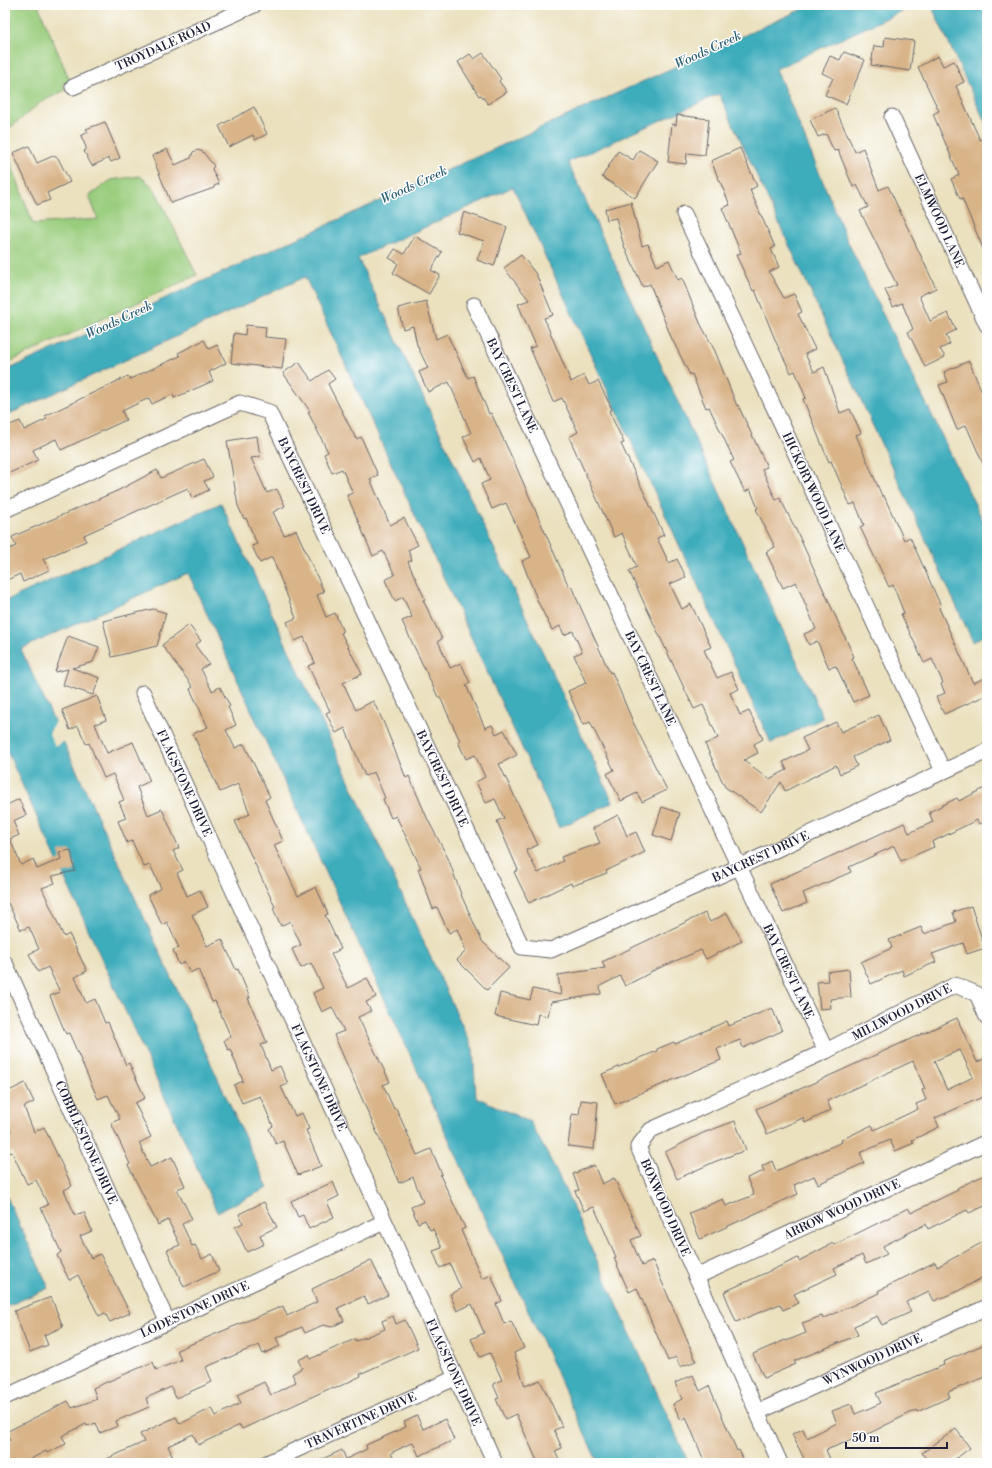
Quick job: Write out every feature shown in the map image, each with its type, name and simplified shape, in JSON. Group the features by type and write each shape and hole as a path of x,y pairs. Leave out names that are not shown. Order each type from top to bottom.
{"street":[{"name":"TROYDALE ROAD","path":"73,87 254,5"},
{"name":"ELMWOOD LANE","path":"892,117 987,325"},
{"name":"HICKORYWOOD LANE","path":"684,214 943,771"},
{"name":"BAY CREST LANE","path":"474,305 826,1051"},
{"name":"BAYCREST DRIVE","path":"5,510 240,403 269,412 522,947 551,950 739,867 987,751"},
{"name":"FLAGSTONE DRIVE","path":"144,693 495,1463"},
{"name":"COBBLESTONE DRIVE","path":"5,964 167,1321"},
{"name":"MILLWOOD DRIVE","path":"826,1051 955,985 977,994 987,1017"},
{"name":"BOXWOOD DRIVE","path":"780,1463 638,1147 651,1130 826,1051"},
{"name":"ARROW WOOD DRIVE","path":"696,1277 987,1142"},
{"name":"LODESTONE DRIVE","path":"5,1397 384,1222"},
{"name":"WYNWOOD DRIVE","path":"758,1412 987,1307"},
{"name":"TRAVERTINE DRIVE","path":"267,1463 455,1378"}],"green space":[{"path":"5,5 38,5 70,81 63,84 66,90 41,102 5,132"},
{"path":"5,146 33,224 98,219 89,196 111,180 140,176 154,188 197,275 5,364"}],"water":[{"name":"Woods Creek","path":"811,5 915,5 776,69 848,242 987,529 987,634 973,642 719,94 568,162 823,718 771,743 513,187 358,258 613,802 559,828 305,277 5,416 5,371"},
{"path":"931,5 987,5 987,126"},
{"path":"221,503 473,1049 476,1097 530,1122 556,1170 689,1463 598,1463 188,573 21,649 268,1188 217,1212 5,747 5,601"},
{"path":"5,1193 49,1288 5,1307"}],"pier":[{"path":"55,721 65,741 55,746 49,734"}],"building":[{"path":"885,37 914,41 910,71 871,65 874,46 884,47"},
{"path":"844,52 865,60 846,104 825,95 833,78 822,73 830,56 840,60"},
{"path":"483,53 501,79 499,81 507,92 488,104 481,95 479,96 458,62 470,54 474,59"},
{"path":"938,56 943,66 954,61 964,82 956,86 980,140 983,139 987,146 987,258 962,198 960,199 951,179 959,175 933,114 939,111 918,67"},
{"path":"254,107 267,134 255,140 253,135 229,147 219,126"},
{"path":"835,108 855,152 863,148 879,190 888,186 936,288 919,296 930,321 948,313 956,330 946,335 950,344 940,349 945,357 925,367 908,332 913,329 902,303 893,307 885,290 897,285 860,211 868,207 857,185 853,187 838,150 834,151 826,134 818,137 810,120"},
{"path":"677,115 709,119 705,155 687,153 686,164 668,162 672,124 676,125"},
{"path":"105,122 120,158 111,162 109,158 92,166 84,151 86,150 86,147 81,136 88,132 86,129"},
{"path":"29,146 37,163 53,156 58,158 70,182 47,193 50,200 37,205 13,153"},
{"path":"740,148 757,186 750,190 775,247 771,249 779,267 769,272 784,298 794,294 802,312 798,314 815,349 805,354 814,372 824,367 840,413 850,409 861,433 856,435 882,496 884,496 904,540 910,537 941,606 939,608 973,683 987,677 987,695 944,714 936,697 945,693 941,684 943,683 932,659 924,663 901,614 904,613 893,585 889,587 860,527 864,525 855,503 850,505 831,461 829,462 803,399 806,398 795,371 791,373 776,342 755,290 753,291 736,255 741,253 722,208 730,205 711,161"},
{"path":"167,149 175,165 191,158 193,152 198,150 203,152 214,166 212,169 219,184 214,186 214,188 171,203 152,156"},
{"path":"639,150 658,161 635,198 602,177 618,151 633,160"},
{"path":"631,202 642,246 648,244 657,266 669,260 678,280 682,278 700,323 715,351 737,406 738,405 767,467 762,469 776,500 780,498 799,536 854,657 852,658 869,695 853,702 836,666 829,668 817,641 809,645 804,634 816,629 796,582 783,588 766,552 775,547 756,509 758,508 750,489 745,492 730,462 734,460 709,407 706,408 692,374 690,375 671,337 650,284 643,287 624,246 616,218 607,220 605,209"},
{"path":"464,212 507,227 494,266 477,260 484,241 457,232"},
{"path":"415,236 442,252 431,270 440,275 429,294 393,273 398,263 389,258 395,249 404,254"},
{"path":"521,255 536,274 553,315 544,318 571,382 584,375 589,385 598,381 612,409 609,411 624,443 621,444 664,535 657,538 669,563 677,559 686,577 670,584 682,609 691,604 711,647 704,650 717,678 731,672 739,689 730,693 740,715 749,711 763,739 754,744 758,753 744,760 769,779 787,770 783,762 808,750 802,738 836,722 841,732 879,715 890,740 853,757 857,766 840,774 836,765 785,791 781,782 761,812 725,787 705,744 718,738 703,705 694,709 629,571 637,567 622,533 614,537 569,437 578,432 562,398 553,402 530,348 536,346 518,304 529,300 504,268"},
{"path":"426,301 436,339 447,334 468,378 473,376 489,414 491,413 515,464 569,587 571,586 610,673 612,672 633,722 667,790 642,802 637,793 621,801 607,774 614,770 590,722 583,725 568,691 586,683 574,655 582,652 573,631 564,635 560,626 552,630 538,602 522,561 531,557 506,503 492,509 481,484 490,480 481,458 475,462 463,437 471,433 449,382 428,392 419,372 428,368 417,345 413,326 403,329 398,308"},
{"path":"246,325 266,327 265,337 286,339 282,369 231,363 234,333 245,335"},
{"path":"204,340 209,349 217,345 226,363 209,372 213,381 174,398 173,394 152,404 149,398 122,411 126,420 61,450 56,439 33,450 38,460 5,475 5,427 20,421 24,430 47,419 45,416 128,376 130,379 180,356 178,353"},
{"path":"969,361 984,397 987,395 987,473 966,425 957,430 939,385 948,382 944,372"},
{"path":"299,362 312,381 328,370 335,379 328,384 356,439 361,437 378,475 370,479 390,525 404,518 418,545 408,550 412,560 408,562 425,599 423,600 442,639 438,641 450,668 461,663 470,683 466,685 485,728 492,725 496,734 504,730 517,755 499,764 538,845 526,850 538,873 563,861 561,857 600,843 593,828 618,815 627,836 636,832 645,852 606,871 607,873 572,886 571,883 529,903 514,872 518,870 497,821 504,818 495,799 486,803 476,782 485,777 475,755 466,759 458,742 460,741 440,697 438,697 402,621 412,617 403,597 395,601 385,580 395,575 383,551 373,556 347,495 353,493 342,469 332,473 324,454 328,452 308,412 310,411 283,373"},
{"path":"257,436 260,457 251,458 267,493 277,489 285,506 273,512 284,535 296,530 324,592 317,595 326,617 335,613 343,632 341,633 362,674 343,683 356,710 373,701 383,721 406,778 409,776 428,820 448,858 462,897 482,941 509,968 487,990 457,960 466,951 457,929 449,933 437,907 433,909 418,869 421,868 396,816 391,818 383,799 385,798 374,772 365,776 345,728 336,733 326,713 330,711 308,666 315,663 304,637 295,641 287,622 296,618 272,557 260,563 252,546 257,544 246,518 244,519 238,506 227,441"},
{"path":"204,459 213,477 204,481 209,490 192,498 188,488 179,492 84,535 86,541 43,559 49,570 23,582 20,574 5,581 5,551 16,546 12,537 119,490 157,470 161,478"},
{"path":"153,609 166,613 157,646 112,657 103,621"},
{"path":"189,625 201,641 195,645 209,664 201,669 212,691 220,687 230,706 228,707 236,725 226,730 235,748 244,744 270,797 265,800 283,841 274,845 298,896 316,887 328,914 325,915 341,949 331,954 348,988 367,978 376,997 366,1002 371,1011 358,1017 390,1082 383,1085 394,1109 396,1108 417,1155 431,1149 442,1174 440,1175 465,1228 461,1230 482,1279 491,1275 502,1301 496,1304 504,1324 511,1321 524,1348 514,1353 525,1386 540,1380 554,1409 562,1427 554,1430 562,1448 555,1451 560,1463 538,1463 516,1414 505,1419 496,1399 499,1398 493,1384 502,1380 490,1353 480,1357 471,1339 484,1333 472,1304 457,1311 450,1294 461,1289 450,1264 440,1268 433,1251 442,1248 433,1229 430,1230 425,1220 418,1223 411,1207 423,1202 413,1177 399,1183 334,1035 344,1031 332,1007 322,1012 313,993 323,988 311,963 301,968 292,949 301,945 290,921 281,926 273,908 275,907 235,821 250,814 238,784 220,792 193,734 208,727 190,689 193,687 162,645"},
{"path":"68,636 99,647 93,662 72,668 100,678 93,695 63,685 68,669 55,672"},
{"path":"97,696 106,720 95,724 107,753 133,742 150,781 137,787 148,815 162,809 179,848 173,851 183,870 177,873 187,896 200,890 208,907 192,915 207,946 222,939 236,970 238,969 250,998 248,998 267,1043 261,1045 271,1070 280,1066 288,1084 281,1087 295,1116 302,1113 309,1129 306,1130 321,1166 298,1175 283,1141 276,1144 269,1129 273,1126 260,1096 242,1103 234,1085 243,1081 230,1049 228,1050 224,1040 231,1037 215,1001 212,1002 198,969 190,973 185,962 179,965 173,950 179,948 167,922 162,925 148,895 161,888 150,865 144,867 132,841 127,843 118,821 126,818 119,802 124,800 113,774 104,778 89,743 86,744 78,726 70,730 62,710"},
{"path":"987,787 987,821 979,824 977,820 932,842 934,847 901,861 894,846 849,867 851,872 803,893 807,903 783,913 770,884 904,823 909,833 933,822 929,812 957,798 959,801"},
{"path":"19,799 26,815 13,821 19,835 10,839 21,865 33,859 37,869 61,859 59,852 71,850 75,871 52,876 55,883 42,888 64,937 69,934 87,971 75,977 86,1003 95,999 105,1023 108,1022 126,1065 129,1063 145,1098 135,1103 151,1137 139,1143 150,1167 172,1157 185,1186 177,1189 192,1219 182,1224 192,1246 195,1245 202,1259 212,1254 219,1271 184,1287 167,1250 180,1245 168,1220 158,1225 128,1165 130,1164 111,1123 120,1119 108,1095 98,1099 69,1033 66,1034 50,996 60,992 48,967 38,972 29,954 39,949 29,927 21,930 8,903 5,904 5,802 7,805"},
{"path":"662,807 680,813 671,841 653,835"},
{"path":"971,906 985,948 967,954 963,943 932,954 936,962 904,976 902,970 871,984 861,962 892,948 889,940 921,927 924,934 956,922 953,912"},
{"path":"705,913 710,922 727,913 742,941 706,959 701,950 650,972 625,986 620,976 600,986 601,994 551,1002 548,1016 538,1014 536,1025 495,1016 500,993 530,1000 533,989 561,995 558,975 605,968 602,962"},
{"path":"849,969 851,997 830,999 831,1008 820,1009 817,982 828,981 827,972"},
{"path":"772,1008 782,1031 743,1048 740,1040 717,1049 721,1060 615,1104 602,1074 657,1051 657,1049 674,1042 675,1044 727,1021 729,1026"},
{"path":"957,1018 977,1062 984,1059 987,1066 987,1095 935,1118 939,1127 912,1140 914,1143 895,1151 890,1140 860,1153 864,1163 818,1184 814,1176 794,1185 798,1194 700,1239 689,1213 723,1199 726,1206 754,1195 747,1178 764,1171 762,1166 772,1161 776,1171 842,1142 841,1140 872,1125 874,1130 918,1109 916,1104 926,1100 922,1090 925,1089 913,1061 827,1101 831,1110 805,1123 803,1118 767,1134 756,1109","holes":["960,1050 973,1077 947,1090 934,1061"]},
{"path":"25,1083 34,1102 24,1107 34,1132 44,1127 72,1186 64,1190 75,1215 84,1212 92,1231 80,1236 91,1258 100,1254 130,1313 110,1322 105,1313 99,1316 78,1275 69,1280 57,1255 61,1252 41,1208 48,1205 36,1180 27,1184 12,1152 9,1153 5,1145 5,1134 11,1132 5,1115 5,1093"},
{"path":"581,1100 598,1102 594,1149 568,1146 572,1114 579,1115"},
{"path":"735,1121 746,1150 714,1162 677,1179 665,1152 703,1133"},
{"path":"594,1165 602,1184 614,1178 641,1236 631,1240 642,1266 653,1261 696,1361 680,1367 676,1357 668,1361 637,1288 629,1292 614,1258 616,1257 594,1207 584,1211 575,1191 579,1190 573,1174"},
{"path":"987,1174 987,1205 969,1213 967,1210 928,1229 926,1224 883,1246 887,1254 866,1264 862,1255 834,1268 837,1274 794,1294 799,1303 783,1310 780,1304 736,1322 724,1292 798,1258 799,1261 833,1243 834,1245 908,1208 911,1213 958,1190 957,1188"},
{"path":"333,1182 339,1196 327,1202 334,1217 309,1229 303,1215 298,1217 291,1201"},
{"path":"264,1202 277,1227 260,1235 264,1244 247,1252 235,1227 243,1223 239,1214"},
{"path":"987,1240 987,1275 958,1291 934,1301 929,1291 906,1302 911,1312 882,1325 877,1316 854,1326 858,1335 794,1361 796,1364 764,1378 753,1354 785,1340 786,1341 806,1333 802,1323 822,1316 823,1319 879,1293 878,1291 935,1262 937,1267"},
{"path":"371,1260 388,1295 368,1304 364,1296 338,1308 344,1321 332,1327 323,1325 305,1333 302,1327 276,1338 280,1346 263,1354 259,1345 206,1367 212,1382 176,1398 171,1387 146,1398 149,1407 116,1421 118,1426 100,1433 96,1423 87,1426 86,1424 62,1436 66,1444 47,1453 46,1451 23,1463 8,1463 5,1456 5,1442 10,1440 6,1432 68,1401 72,1408 97,1399 93,1388 153,1362 156,1370 181,1360 177,1350 283,1306 287,1316 317,1302 312,1289"},
{"path":"51,1297 63,1327 44,1335 48,1345 30,1352 14,1311"},
{"path":"393,1316 396,1324 405,1320 418,1348 360,1374 361,1376 334,1389 333,1387 242,1429 240,1425 198,1445 193,1434 168,1446 173,1457 161,1463 98,1463 144,1442 140,1434 176,1417 180,1424 212,1408 216,1416 241,1403 237,1395 264,1382 271,1395 296,1382 292,1374 302,1368 298,1360 309,1355 310,1359 355,1339 356,1341 385,1329 382,1321"},
{"path":"987,1343 987,1376 948,1392 950,1397 917,1412 916,1410 872,1432 826,1450 830,1459 822,1463 806,1463 792,1434 803,1429 807,1438 837,1423 832,1411 851,1404 855,1414 881,1403 876,1393 944,1365 943,1362"},
{"path":"693,1375 700,1391 709,1386 737,1451 739,1450 745,1463 705,1463 686,1417 681,1420 673,1404 682,1399 675,1383"},
{"path":"417,1416 423,1429 445,1419 454,1440 419,1456 413,1442 391,1453 396,1463 314,1463 342,1450 346,1459 367,1449 366,1445 406,1427 404,1422"},
{"path":"956,1429 970,1448 950,1463 929,1463 922,1453"}]}
